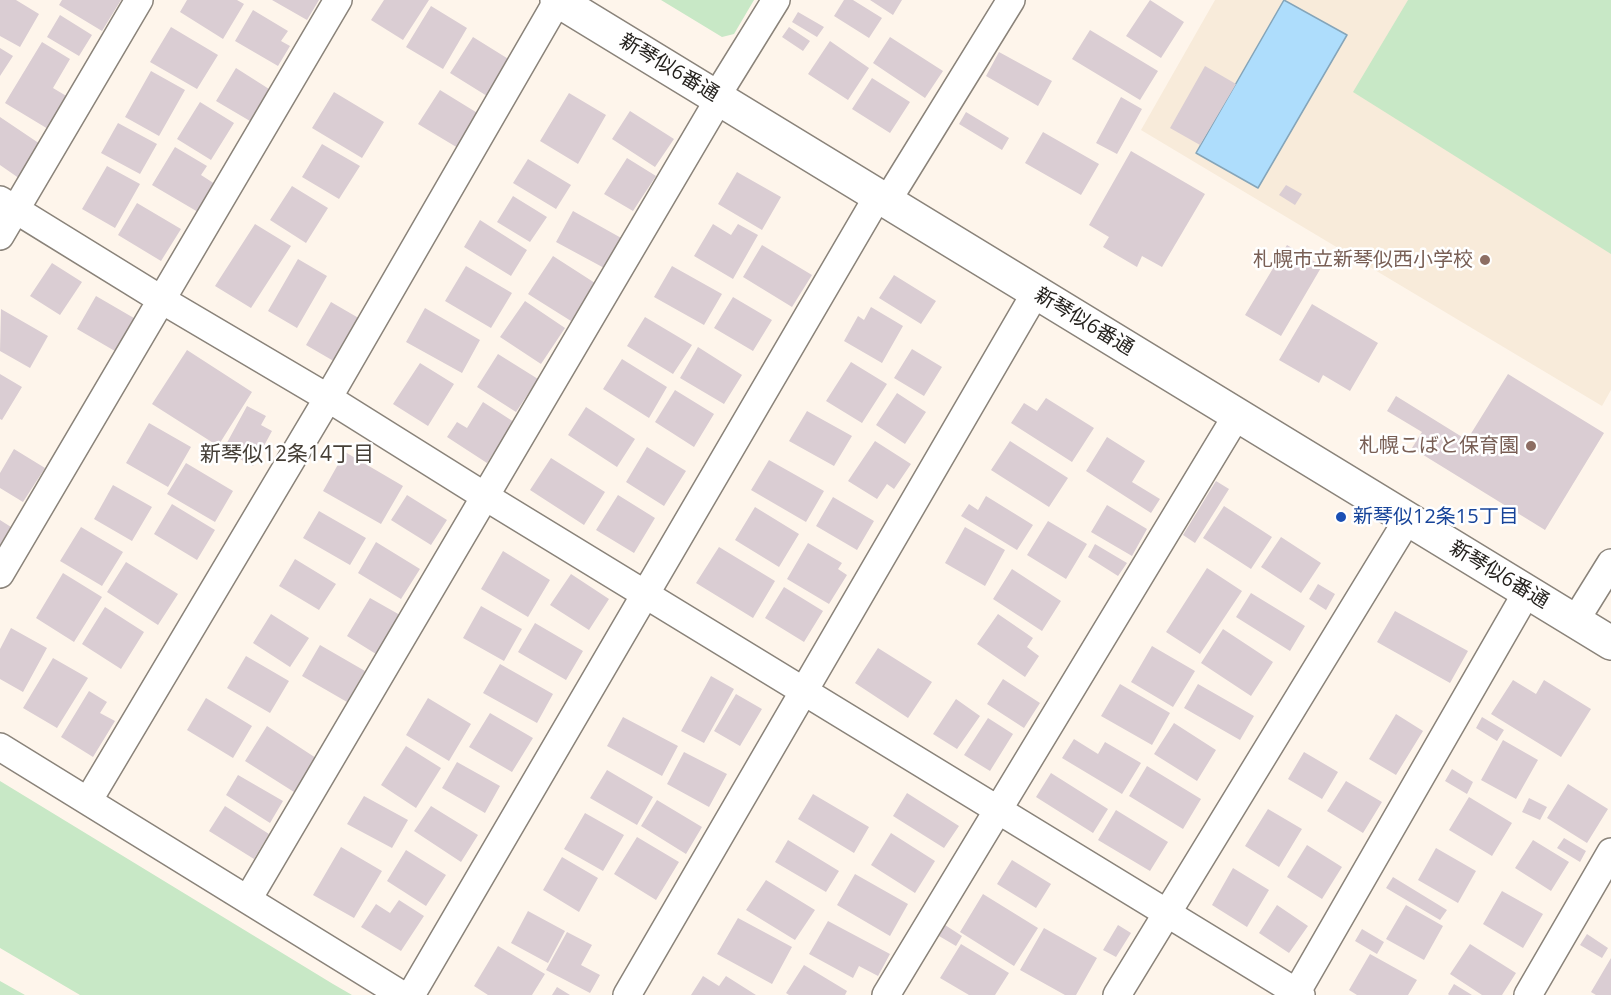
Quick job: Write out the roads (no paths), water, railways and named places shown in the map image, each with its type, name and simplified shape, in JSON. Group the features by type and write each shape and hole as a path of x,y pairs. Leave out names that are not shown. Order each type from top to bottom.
{"street":[{"path":"0,236 8,204 139,0"},
{"path":"0,574 338,0"},
{"path":"248,899 776,0"},
{"path":"411,995 645,595 882,198 1011,0"},
{"path":"88,801 561,1"},
{"name":"新琴似6番通","path":"561,1 1611,643"},
{"path":"8,204 1298,994 1527,592"},
{"path":"627,995 1036,292"},
{"path":"886,995 1237,415"},
{"path":"1117,995 1408,519"},
{"path":"1575,621 1611,563"},
{"path":"0,747 402,995"},
{"path":"1528,995 1611,852"}],"water":[{"path":"1284,0 1347,35 1258,188 1196,153"}],"place":[{"name":"札幌市立新琴似西小学校","path":"1485,260"},
{"name":"札幌こばと保育園","path":"1531,446"},
{"name":"新琴似12条15丁目","path":"1341,517"}],"district":[{"name":"新琴似12条14丁目","path":"287,455"}]}
